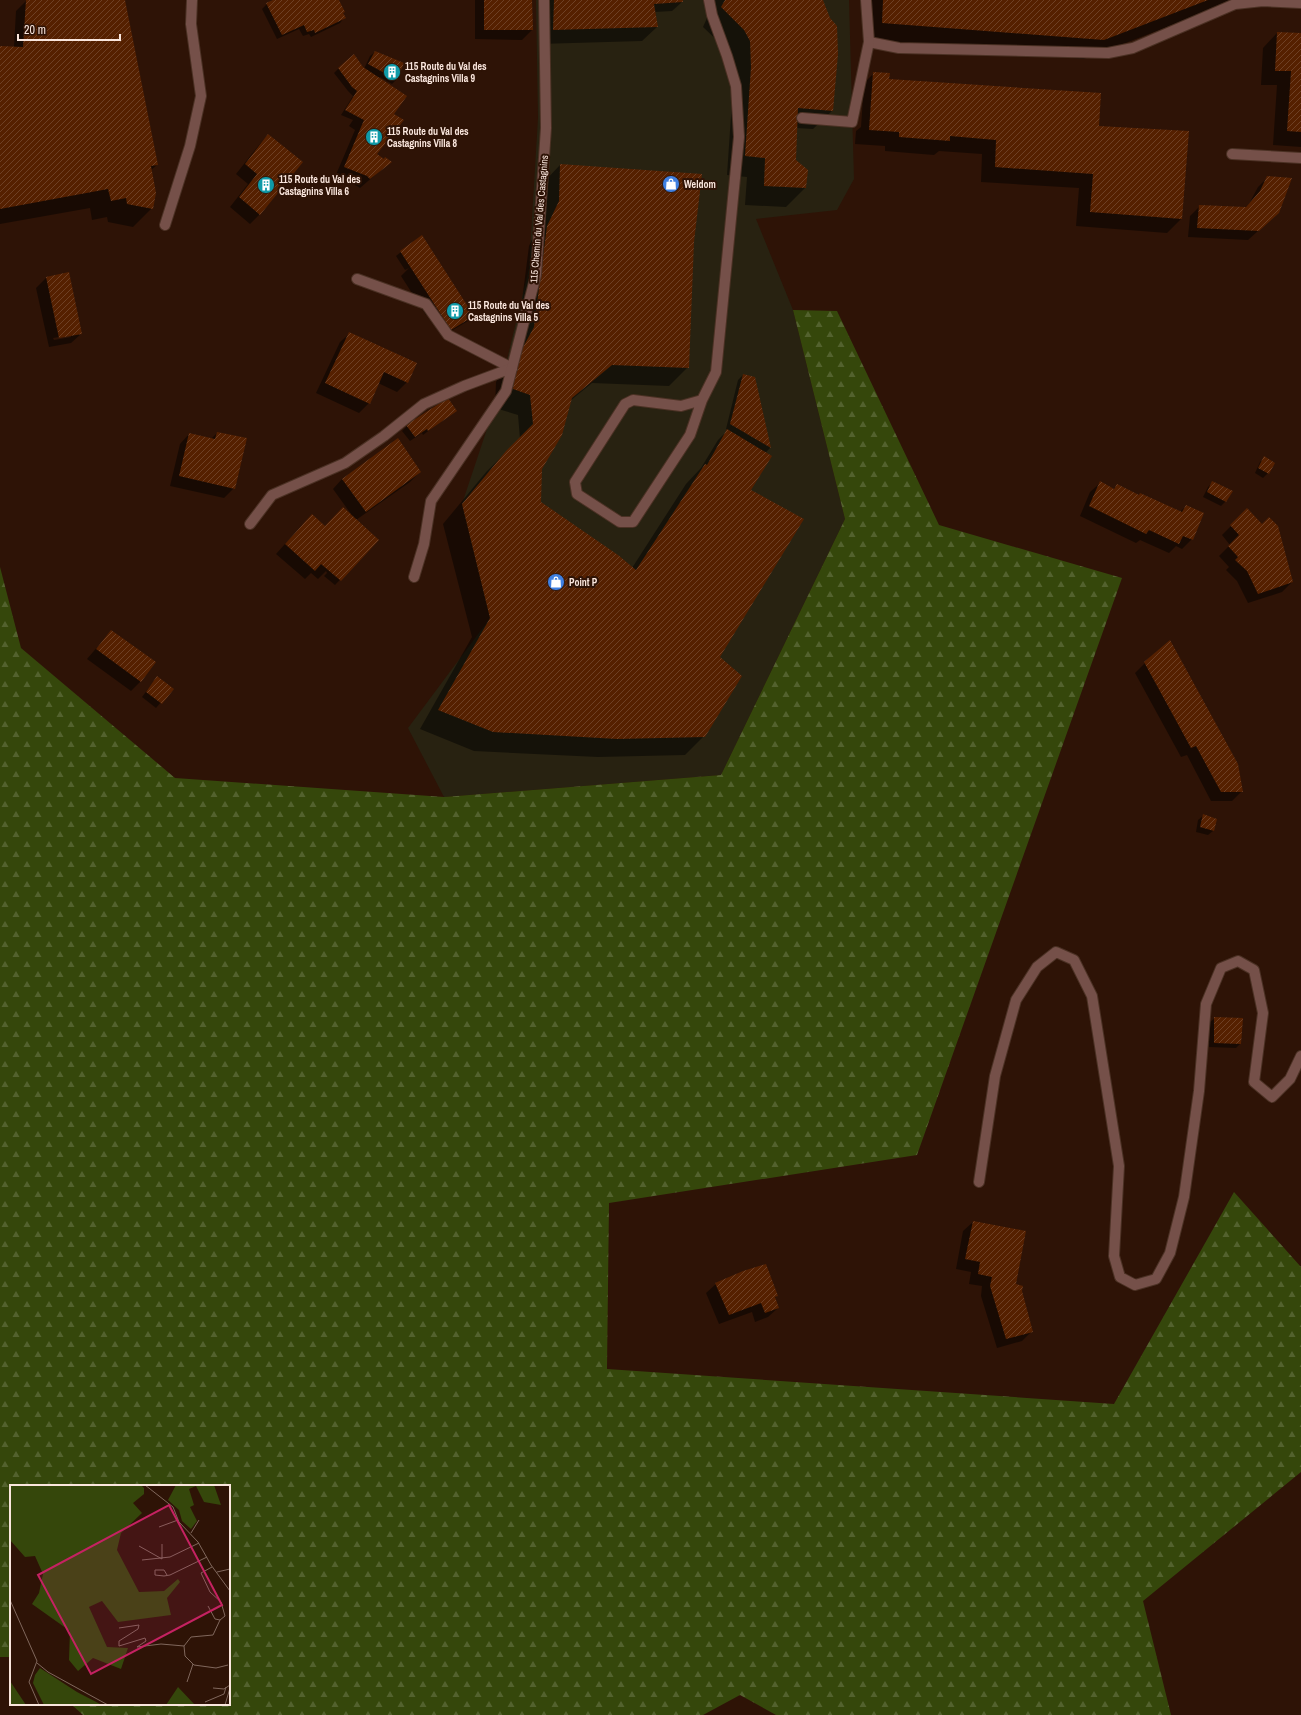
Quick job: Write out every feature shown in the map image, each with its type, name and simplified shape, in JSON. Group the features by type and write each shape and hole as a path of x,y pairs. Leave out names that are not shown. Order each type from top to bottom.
{"street":[{"path":"165,225 190,146 201,96 191,24 192,0"},
{"name":"115 Chemin du Val des Castagnins","path":"414,577 424,544 431,501 506,391 536,275 546,128 544,0"},
{"path":"702,400 681,406 634,400 625,404 575,482 577,494 620,522 633,522 690,435 702,400 716,372 739,137 736,86 728,56 712,15 708,0"},
{"path":"802,118 852,122 869,42 866,0"},
{"path":"869,42 900,48 1108,53 1133,48 1235,4 1263,0 1301,3"},
{"path":"1232,154 1301,158"},
{"path":"357,279 426,304 448,335 512,368"},
{"path":"250,524 272,495 345,463 384,436 424,404 464,386 512,368"},
{"path":"979,1182 994,1076 1016,1000 1037,967 1056,952 1074,960 1092,996 1119,1166 1114,1256 1120,1277 1135,1285 1156,1279 1170,1253 1186,1182 1199,1091 1206,1004 1221,968 1238,961 1254,970 1263,1013 1254,1082 1272,1097 1290,1079 1301,1056"}],"shaded area":[{"path":"536,0 849,0 854,179 837,210 756,219 793,310 845,519 721,775 444,797 408,728 490,618 462,504 499,393 529,268 538,118"}],"green space":[{"path":"793,310 837,311 939,525 1122,578 917,1155 609,1203 607,1369 1114,1404 1234,1192 1301,1267 1301,1472 1143,1601 1171,1715 776,1715 740,1695 703,1715 83,1715 72,1705 230,1705 230,1485 10,1485 10,1657 0,1657 0,567 21,648 175,778 444,797 721,775 845,519"}],"building":[{"path":"26,0 125,0 158,165 151,166 156,193 153,209 127,204 126,198 111,201 108,189 0,209 0,46 23,47"},
{"path":"273,0 339,0 345,12 343,13 346,18 315,33 314,30 307,32 304,25 282,35 266,3"},
{"path":"484,0 532,0 533,30 484,30"},
{"path":"554,0 683,0 683,2 654,4 658,27 553,30"},
{"path":"725,0 823,0 830,18 837,26 838,54 833,111 798,108 796,160 808,170 806,188 764,186 765,158 745,156 751,67 750,41 744,30 721,7"},
{"path":"883,0 1208,0 1104,40 882,23"},
{"path":"1277,32 1301,33 1301,132 1287,131 1291,71 1275,71"},
{"name":"115 Route du Val des Castagnins Villa 9","path":"375,51 404,63 397,80 368,64"},
{"path":"354,54 363,67 407,96 394,114 404,120 377,154 392,162 370,179 367,176 344,167 364,120 345,110 357,91 352,87 338,68"},
{"path":"873,72 890,73 889,79 1101,93 1099,126 1189,131 1182,219 1090,212 1093,174 995,167 996,140 950,136 950,141 899,137 899,132 869,130"},
{"name":"115 Route du Val des Castagnins Villa 6","path":"268,134 303,162 260,215 239,197 257,174 245,164"},
{"path":"560,164 702,174 694,242 689,368 612,365 572,398 562,435 542,469 541,502 618,555 636,570 705,464 707,465 727,429 772,456 751,490 804,519 720,657 742,676 705,737 617,739 493,732 438,710 490,618 462,504 506,451 533,424 530,395 513,389 515,362 534,327 547,226 559,201"},
{"path":"1267,176 1292,178 1279,213 1259,231 1197,228 1199,205 1246,207 1260,191"},
{"path":"422,235 474,316 451,330 400,251"},
{"path":"69,272 82,334 59,338 46,277"},
{"path":"349,332 417,363 408,383 384,372 370,404 325,383"},
{"path":"743,374 755,377 771,448 730,424"},
{"path":"448,398 457,411 428,431 427,429 415,437 406,425"},
{"path":"217,432 247,438 235,489 179,476 189,433 215,439"},
{"path":"398,438 421,472 366,512 342,479"},
{"path":"1264,456 1275,463 1269,474 1258,468"},
{"path":"1100,481 1114,489 1117,484 1139,495 1140,493 1182,512 1186,505 1204,513 1193,540 1183,536 1179,544 1149,530 1146,534 1089,506"},
{"path":"1212,481 1233,491 1226,502 1207,492"},
{"path":"343,507 379,540 341,581 321,564 315,571 285,544 312,514 325,526"},
{"path":"1247,508 1262,524 1269,517 1278,526 1293,582 1258,594 1247,571 1235,560 1238,557 1228,546 1239,535 1230,525"},
{"path":"111,630 156,662 141,682 96,649"},
{"path":"1170,640 1238,764 1243,792 1221,792 1196,746 1191,748 1144,662"},
{"path":"157,676 174,689 162,704 146,692"},
{"path":"1203,814 1217,819 1214,831 1200,827"},
{"path":"1214,1017 1243,1018 1241,1044 1214,1043"},
{"path":"973,1221 1026,1231 1016,1284 1023,1286 1022,1291 1033,1332 1006,1339 990,1286 992,1277 978,1274 980,1262 965,1259"},
{"path":"766,1264 778,1296 775,1297 779,1308 765,1313 761,1303 729,1315 715,1283 743,1271"}],"place":[{"name":"115 Route du Val des Castagnins Villa 9","path":"392,72"},
{"name":"115 Route du Val des Castagnins Villa 8","path":"374,137"},
{"name":"Weldom","path":"671,184"},
{"name":"115 Route du Val des Castagnins Villa 6","path":"266,185"},
{"name":"115 Route du Val des Castagnins Villa 5","path":"455,311"},
{"name":"Point P","path":"556,582"}]}
